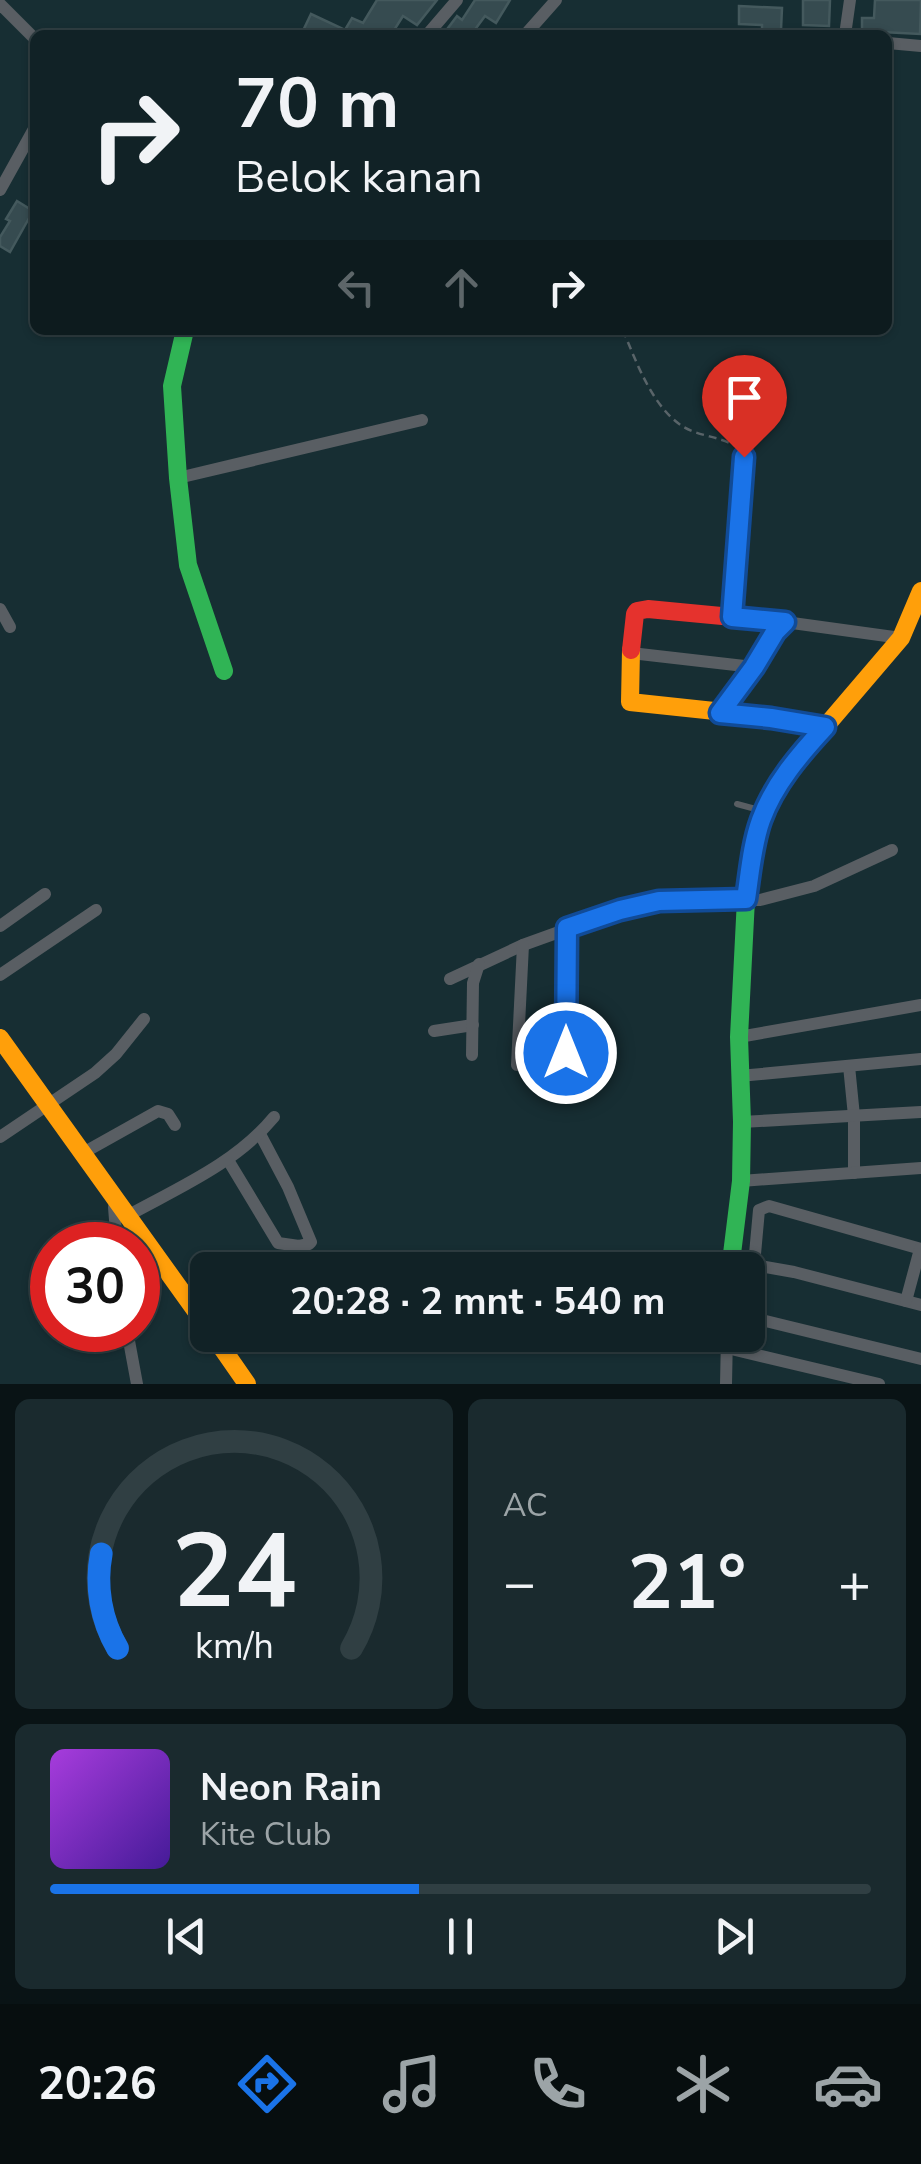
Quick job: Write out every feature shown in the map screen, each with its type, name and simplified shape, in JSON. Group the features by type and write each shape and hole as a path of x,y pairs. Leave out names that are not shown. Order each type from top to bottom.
{"main road":[{"path":"184,335 172,386 188,565 224,671"},
{"path":"732,1252 741,1182 739,1037 746,899 754,845 764,812 794,760 901,638 921,591"},
{"path":"785,622 638,610 631,653 630,702 825,727"},
{"path":"720,713 785,622"},
{"path":"0,1038 190,1303"},
{"path":"225,1352 247,1384"}],"street":[{"path":"431,30 457,0"},
{"path":"529,30 556,0"},
{"path":"846,30 850,0"},
{"path":"0,4 30,34"},
{"path":"892,43 921,46"},
{"path":"0,190 30,137"},
{"path":"178,478 422,420"},
{"path":"732,617 744,457"},
{"path":"0,610 10,626"},
{"path":"785,622 901,638"},
{"path":"631,653 754,667"},
{"path":"450,979 524,945 620,910 659,901 760,900 814,886 892,850"},
{"path":"0,926 45,894"},
{"path":"0,975 96,910"},
{"path":"566,1053 567,928"},
{"path":"517,1065 524,945"},
{"path":"472,1055 473,983 479,964"},
{"path":"739,1037 921,1005"},
{"path":"0,1137 96,1072 144,1019"},
{"path":"434,1031 473,1025"},
{"path":"739,1076 921,1059"},
{"path":"848,1066 854,1116 854,1173"},
{"path":"83,1153 158,1111 168,1114 175,1125"},
{"path":"742,1122 921,1112"},
{"path":"128,1216 228,1160 274,1117"},
{"path":"228,1160 278,1243 310,1244 288,1187 260,1134"},
{"path":"741,1182 921,1168"},
{"path":"114,1194 116,1222"},
{"path":"755,1252 760,1210 769,1206 921,1249 906,1301"},
{"path":"765,1267 921,1305"},
{"path":"765,1321 921,1359"},
{"path":"131,1352 136,1384"},
{"path":"726,1384 727,1352"},
{"path":"765,1352 879,1384"}],"lane":[{"path":"737,804 764,812"}],"path":[{"path":"625,335 639,369 668,416 690,430 727,441 738,447 744,457"}],"building":[{"path":"377,0 437,0 417,25 403,16 394,30 345,30 352,18 363,23"},
{"path":"475,0 510,0 496,23 485,16 475,30 448,28 457,16 462,20"},
{"path":"803,0 830,0 829,26 803,25"},
{"path":"875,0 921,0 920,34 862,30 862,18 874,18"},
{"path":"739,6 782,8 781,30 739,24"},
{"path":"311,14 345,30 303,30"},
{"path":"17,201 30,209 30,216 10,252 0,246 0,237 10,221 6,219"}],"traffic: fast":[{"path":"184,335 172,386 188,565 224,671"},
{"path":"732,1252 741,1181 739,1037 746,899 754,845 765,812 795,760 825,727"}],"traffic: slow":[{"path":"631,650 630,702 771,717 825,727 901,638 921,591"},
{"path":"0,1038 190,1303"},
{"path":"225,1352 247,1384"}],"traffic: jam":[{"path":"631,650 637,611 785,622 720,713"}],"route":[{"path":"566,1053 567,928 659,901 746,899 754,845 764,812 794,760 825,727 720,713 785,622 732,617 744,457"}]}
